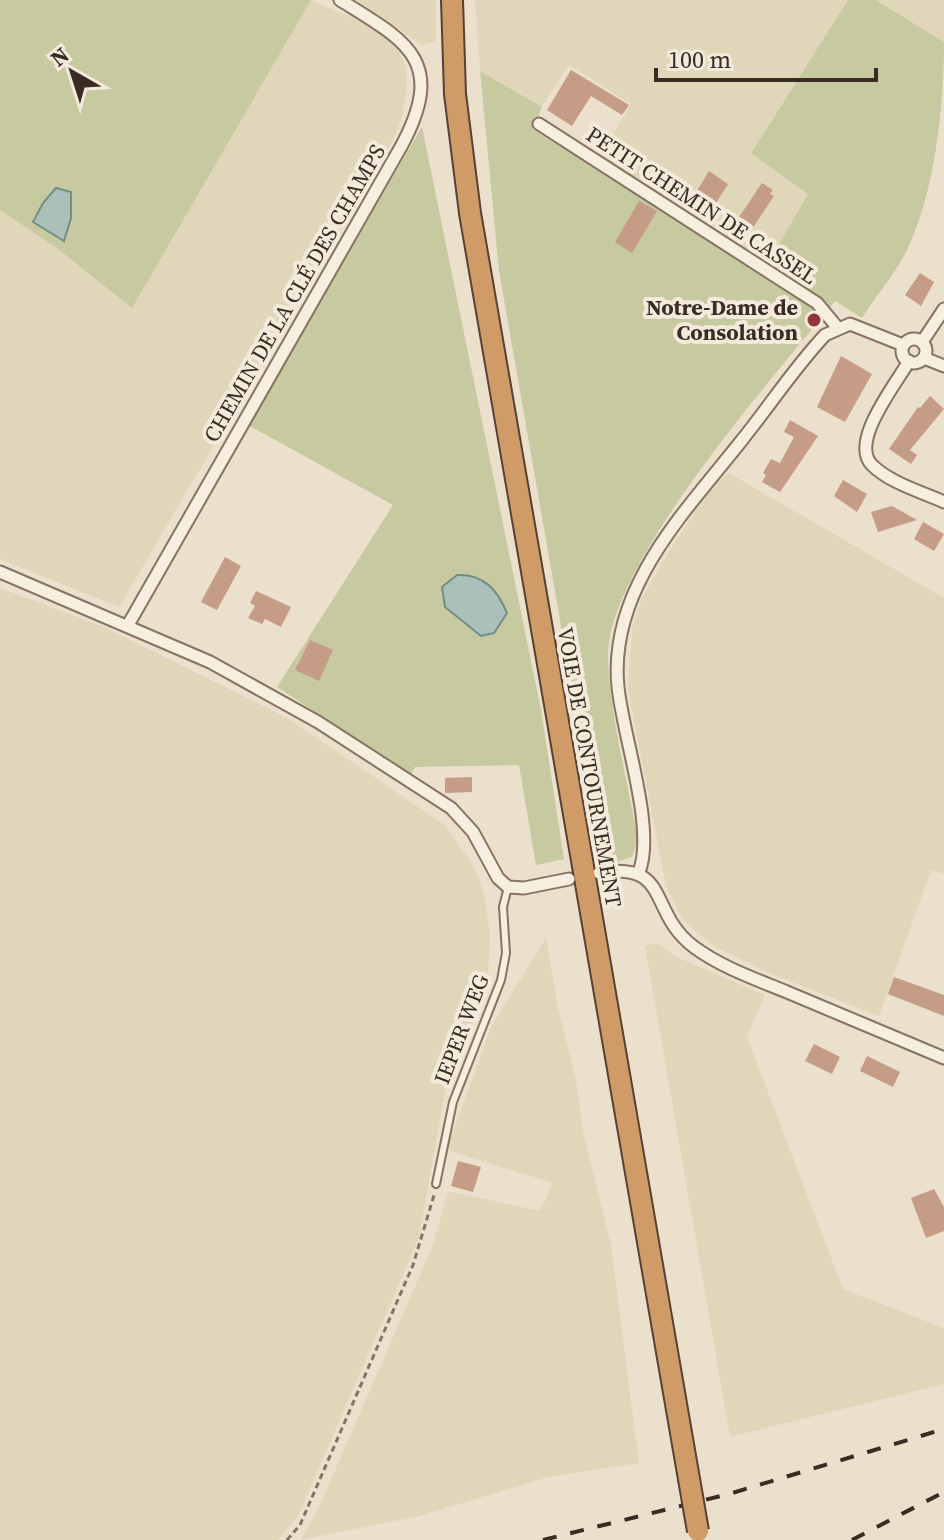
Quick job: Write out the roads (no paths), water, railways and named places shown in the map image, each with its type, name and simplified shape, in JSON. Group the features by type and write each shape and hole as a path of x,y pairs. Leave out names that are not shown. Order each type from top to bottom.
{"highway":[{"name":"VOIE DE CONTOURNEMENT","path":"452,0 455,94 474,238 699,1536"}],"street":[{"name":"CHEMIN DE LA CLÉ DES CHAMPS","path":"128,625 416,115 419,71 410,48 391,32 340,0"},
{"name":"PETIT CHEMIN DE CASSEL","path":"539,124 817,303 837,327"},
{"path":"922,342 944,309"},
{"path":"639,872 645,839 617,679 627,610 648,565 698,492 822,338 837,327 854,324 903,345"},
{"path":"903,345 913,339 922,342 926,349 924,358"},
{"path":"903,345 903,354 909,361"},
{"path":"944,366 924,358 909,361 867,433 864,449 869,461 878,470 944,502"},
{"path":"0,572 128,625 256,685 441,801 473,832 498,878 508,887 524,888 569,879"},
{"path":"599,873 626,869 639,872 650,883 674,927 707,955 944,1058"}],"lane":[{"name":"IEPER WEG","path":"436,1184 453,1102 501,980 506,953 503,907 508,887"}],"water":[{"path":"56,188 71,192 71,218 64,241 33,222"},
{"path":"457,575 482,580 499,597 507,613 494,633 481,636 445,607 442,587"}],"railway":[{"path":"543,1540 729,1494 944,1429"},
{"path":"852,1540 944,1492"}],"place":[{"name":"Notre-Dame de Consolation","path":"814,320"}]}
